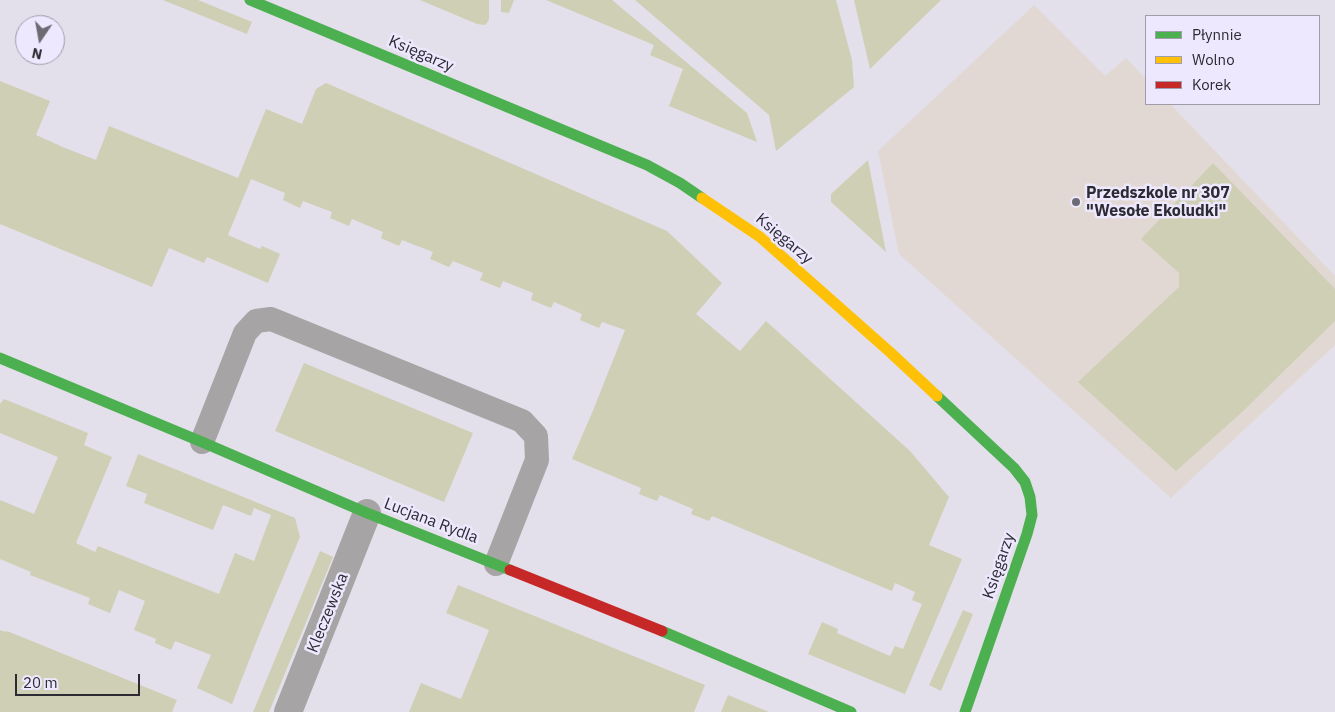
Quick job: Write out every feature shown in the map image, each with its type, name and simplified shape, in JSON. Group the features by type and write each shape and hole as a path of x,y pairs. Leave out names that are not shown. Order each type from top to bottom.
{"street":[{"name":"Księgarzy","path":"250,0 647,165 680,183 760,237 891,353 1014,468 1025,482 1030,497 1032,515 1028,534 964,712"},
{"name":"Lucjana Rydla","path":"0,358 202,442 367,514 680,638 851,712"},
{"name":"Kleczewska","path":"288,712 367,514"}],"lane":[{"path":"202,442 245,333 256,321 271,319 522,421 536,436 537,460 496,564"}],"shaded area":[{"name":"Przedszkole nr 307 \"Wesołe Ekoludki\"","path":"1034,5 1105,76 1126,58 1145,78 1145,105 1171,105 1335,276 1335,345 1171,498 899,254 878,151"}],"green space":[{"path":"163,0 198,0 252,22 247,34"},
{"path":"420,0 489,0 489,19 485,25 477,24"},
{"path":"501,0 514,0 509,13 501,12"},
{"path":"546,0 612,0 747,113 757,142 669,106 683,69 650,55 654,45"},
{"path":"635,0 836,0 852,60 854,87 776,151 769,115"},
{"path":"854,0 941,0 870,69"},
{"path":"0,81 50,101 36,135 65,148 96,160 109,126 238,178 266,109 302,124 316,89 326,83 667,231 722,283 696,314 740,351 766,321 910,451 949,497 929,545 962,559 905,694 808,654 822,622 838,629 837,633 890,656 895,646 903,649 922,604 912,600 915,592 895,583 892,591 712,516 709,521 691,514 693,509 660,495 657,501 639,494 641,488 572,459 625,330 602,322 599,328 580,320 582,314 554,302 551,308 531,300 533,293 503,281 500,288 480,280 483,273 453,261 449,267 430,259 433,252 402,240 399,246 381,238 383,232 352,219 349,226 330,218 332,212 303,201 300,208 283,200 285,193 251,179 228,235 260,249 262,246 280,254 268,283 207,257 204,263 169,248 152,287 0,224"},
{"path":"868,160 886,252 831,202 831,194"},
{"path":"1213,163 1335,289 1335,321 1241,413 1176,471 1078,382 1179,287 1179,273 1141,239"},
{"path":"304,363 473,433 444,502 275,431"},
{"path":"4,399 88,433 84,445 112,457 76,543 95,552 98,546 219,594 235,553 254,561 271,515 254,508 251,516 223,505 213,530 144,503 147,494 126,486 138,454 295,518 300,537 232,704 197,688 211,655 175,641 171,650 155,643 156,639 134,630 145,601 119,590 110,613 88,604 90,598 30,575 31,572 0,559 0,500 34,514 58,457 0,433 0,404"},
{"path":"320,551 333,557 269,712 253,712"},
{"path":"458,585 705,685 694,712 409,712 421,683 461,699 489,630 446,613"},
{"path":"963,610 973,614 941,691 929,685"},
{"path":"0,630 7,631 177,700 172,712 0,712"},
{"path":"728,695 769,712 721,712"}],"traffic: fast":[{"path":"250,0 647,165 680,183 702,198"},
{"path":"0,358 367,513 510,570"},
{"path":"937,396 1014,468 1025,482 1030,497 1032,515 965,712"},
{"path":"662,631 851,712"}],"traffic: slow":[{"path":"702,198 760,237 937,396"}],"traffic: jam":[{"path":"510,570 662,631"}],"place":[{"name":"Przedszkole nr 307 \"Wesołe Ekoludki\"","path":"1076,202"}]}
